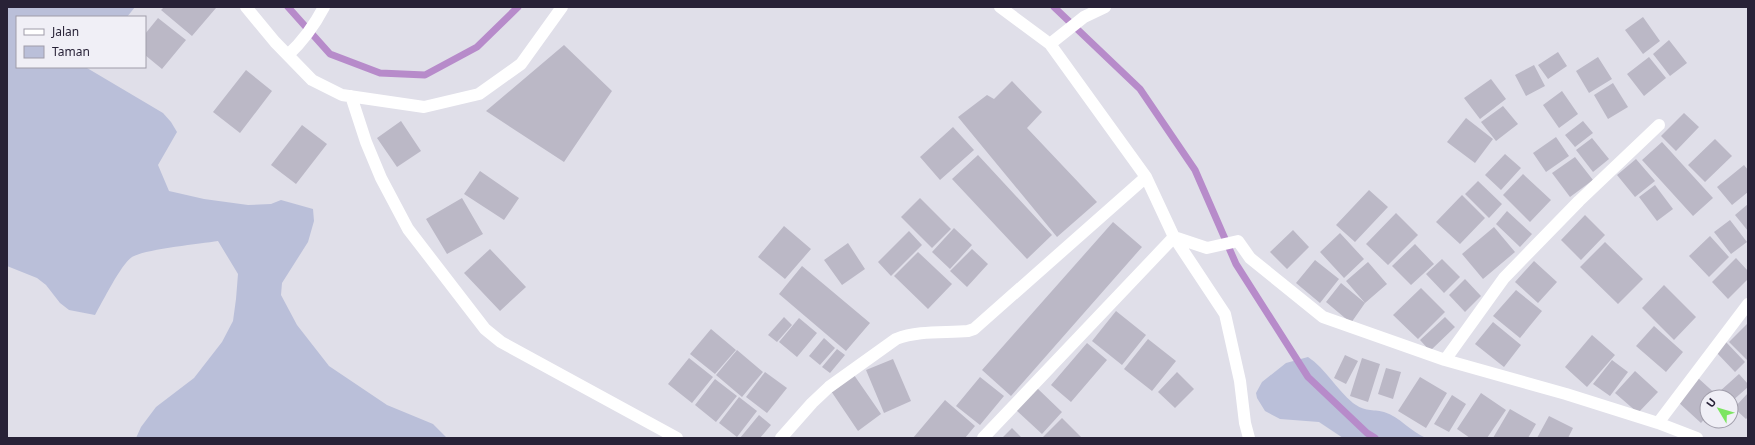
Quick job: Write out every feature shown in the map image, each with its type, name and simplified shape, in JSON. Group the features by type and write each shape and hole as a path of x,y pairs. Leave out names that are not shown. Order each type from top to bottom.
{"street":[{"path":"246,7 274,42 312,80 342,94 424,108 479,94 521,64 562,7"},
{"path":"288,55 303,41 315,24 324,7"},
{"path":"1000,7 1050,44 1146,177 1174,237 1225,314 1240,381 1245,423 1249,438"},
{"path":"1050,44 1084,17 1104,7"},
{"path":"351,96 366,142 381,178 408,229 485,329 501,342 677,438"},
{"path":"1445,360 1504,278 1579,201 1659,125"},
{"path":"781,438 812,403 829,387 896,339 907,335 922,333 968,331 974,329 1146,177"},
{"path":"1174,237 1208,248 1238,242 1250,258 1323,317 1445,360 1566,394 1658,423 1697,438"},
{"path":"984,438 1174,237"},
{"path":"1658,423 1748,304"}],"green space":[{"path":"7,7 135,7 128,16 16,16 16,68 87,68 163,113 177,132 158,165 169,191 204,199 248,205 271,204 281,200 313,209 314,221 308,242 282,283 281,295 297,325 329,366 387,405 433,424 447,438 136,438 141,427 156,407 194,378 222,342 233,321 238,274 218,241 160,249 132,257 123,267 112,284 95,315 69,310 60,303 46,285 37,278 7,266"},
{"path":"1308,357 1320,367 1341,392 1357,406 1390,414 1426,438 1343,438 1319,422 1280,419 1265,411 1257,398 1256,393 1262,382 1286,363"}],"building":[{"path":"164,7 216,8 192,36 161,10"},
{"path":"1643,17 1660,41 1643,54 1625,30"},
{"path":"158,18 186,40 162,69 146,56 146,33"},
{"path":"1669,40 1687,63 1670,76 1653,54"},
{"path":"564,45 612,91 564,162 486,111"},
{"path":"1558,52 1567,66 1548,79 1538,65"},
{"path":"1598,57 1612,79 1589,93 1576,71"},
{"path":"1649,57 1666,78 1644,96 1627,74"},
{"path":"1534,65 1545,86 1526,96 1515,75"},
{"path":"246,70 272,91 240,133 213,112"},
{"path":"1491,79 1506,99 1480,119 1464,98"},
{"path":"1012,81 1042,112 1027,128 1097,202 1057,237 958,117 987,95 994,99"},
{"path":"1613,83 1628,107 1608,119 1594,95"},
{"path":"1562,91 1578,114 1559,128 1543,105"},
{"path":"1503,106 1518,124 1496,141 1481,122"},
{"path":"1684,113 1699,127 1676,151 1661,136"},
{"path":"1466,118 1493,139 1475,163 1447,142"},
{"path":"401,121 421,151 397,167 377,138"},
{"path":"1583,121 1593,133 1575,147 1565,135"},
{"path":"302,125 327,144 296,184 271,165"},
{"path":"953,127 974,150 940,180 920,157"},
{"path":"1556,137 1569,156 1546,172 1533,153"},
{"path":"1592,138 1609,159 1593,172 1576,150"},
{"path":"1715,139 1732,156 1705,182 1688,165"},
{"path":"1662,142 1713,198 1693,216 1642,160"},
{"path":"1505,154 1521,168 1501,190 1485,175"},
{"path":"978,155 1052,235 1027,259 952,179"},
{"path":"1575,157 1593,180 1570,197 1552,173"},
{"path":"1636,159 1655,181 1635,197 1617,175"},
{"path":"1744,165 1748,170 1748,192 1732,205 1717,187"},
{"path":"480,171 519,198 504,220 464,194"},
{"path":"1523,174 1551,200 1530,222 1503,195"},
{"path":"1478,181 1502,204 1489,218 1465,194"},
{"path":"1655,185 1673,209 1657,221 1639,197"},
{"path":"1369,190 1388,207 1355,242 1336,225"},
{"path":"1462,195 1485,218 1460,244 1436,222"},
{"path":"462,198 483,234 447,254 426,219"},
{"path":"920,198 951,229 932,248 901,217"},
{"path":"1748,204 1748,231 1735,215"},
{"path":"1507,211 1532,234 1520,247 1496,224"},
{"path":"1396,213 1418,235 1388,265 1366,244"},
{"path":"1585,215 1605,235 1581,260 1561,240"},
{"path":"1730,220 1747,242 1731,254 1714,232"},
{"path":"1113,222 1142,247 1011,396 982,370"},
{"path":"784,226 811,249 785,279 758,257"},
{"path":"1494,227 1515,252 1483,279 1462,254"},
{"path":"954,228 972,245 950,269 932,252"},
{"path":"1293,230 1309,247 1287,269 1270,252"},
{"path":"909,231 922,245 891,276 878,262"},
{"path":"1340,233 1364,259 1344,278 1320,252"},
{"path":"1710,236 1729,257 1709,277 1689,256"},
{"path":"1605,242 1643,279 1618,304 1580,267"},
{"path":"848,243 865,269 842,285 824,260"},
{"path":"1415,244 1434,264 1411,285 1392,266"},
{"path":"490,249 526,287 500,311 464,273"},
{"path":"972,249 988,264 967,287 950,271"},
{"path":"918,252 952,284 928,309 894,276"},
{"path":"1736,258 1748,271 1748,279 1728,299 1712,282"},
{"path":"1442,259 1460,277 1444,293 1426,274"},
{"path":"1315,260 1339,279 1320,303 1296,283"},
{"path":"1534,261 1557,282 1538,303 1515,282"},
{"path":"1368,262 1387,284 1365,303 1346,281"},
{"path":"802,266 870,323 846,351 779,294"},
{"path":"1465,279 1481,296 1465,312 1449,295"},
{"path":"1341,283 1365,303 1351,323 1326,302"},
{"path":"1664,285 1696,317 1674,340 1642,308"},
{"path":"1421,288 1445,312 1418,339 1393,315"},
{"path":"1516,290 1542,311 1520,338 1493,316"},
{"path":"1116,311 1146,335 1122,365 1092,341"},
{"path":"784,317 792,325 777,342 768,335"},
{"path":"1445,317 1455,327 1430,351 1420,340"},
{"path":"799,318 817,333 797,357 779,342"},
{"path":"1493,322 1521,345 1504,367 1475,344"},
{"path":"1748,323 1748,361 1729,342"},
{"path":"1654,326 1683,352 1666,372 1636,346"},
{"path":"711,329 736,350 715,374 690,354"},
{"path":"1592,335 1615,355 1587,387 1565,367"},
{"path":"824,338 835,348 820,365 809,356"},
{"path":"1148,339 1176,361 1152,391 1124,369"},
{"path":"1726,342 1745,362 1735,372 1716,352"},
{"path":"1087,343 1107,360 1071,402 1051,385"},
{"path":"837,349 845,355 830,373 822,367"},
{"path":"737,350 763,372 742,397 716,375"},
{"path":"1345,355 1358,361 1346,384 1334,378"},
{"path":"689,358 713,377 692,403 668,384"},
{"path":"1362,358 1380,364 1368,402 1350,396"},
{"path":"893,359 911,401 884,413 866,370"},
{"path":"1612,360 1628,372 1610,396 1593,384"},
{"path":"1386,368 1401,372 1393,399 1378,394"},
{"path":"1635,371 1658,392 1638,413 1615,393"},
{"path":"765,372 787,388 767,413 746,397"},
{"path":"1177,372 1194,389 1175,408 1158,392"},
{"path":"1739,374 1748,384 1748,387 1739,395 1739,389 1722,389"},
{"path":"854,375 881,414 858,431 831,391"},
{"path":"980,377 1004,396 980,425 956,406"},
{"path":"1420,377 1447,393 1426,428 1398,411"},
{"path":"1698,378 1710,389 1699,389 1699,421 1677,401"},
{"path":"715,379 737,396 716,422 695,405"},
{"path":"1037,388 1062,412 1042,434 1016,410"},
{"path":"1481,393 1506,410 1487,438 1470,438 1457,429"},
{"path":"1748,393 1748,417 1746,419 1739,413 1739,403"},
{"path":"1452,395 1466,404 1449,432 1434,424"},
{"path":"739,397 757,411 737,437 719,423"},
{"path":"945,400 975,426 965,438 913,438"},
{"path":"1510,409 1536,424 1528,438 1493,438"},
{"path":"759,415 771,425 760,438 740,438"},
{"path":"1549,416 1573,428 1568,438 1537,438"},
{"path":"1062,418 1082,438 1042,438"},
{"path":"1012,428 1022,438 1002,438"}],"waterway":[{"path":"288,7 330,54 380,73 425,75 477,47 518,7"},
{"path":"1054,7 1140,89 1195,170 1236,264 1308,377 1367,433 1375,438"}]}
